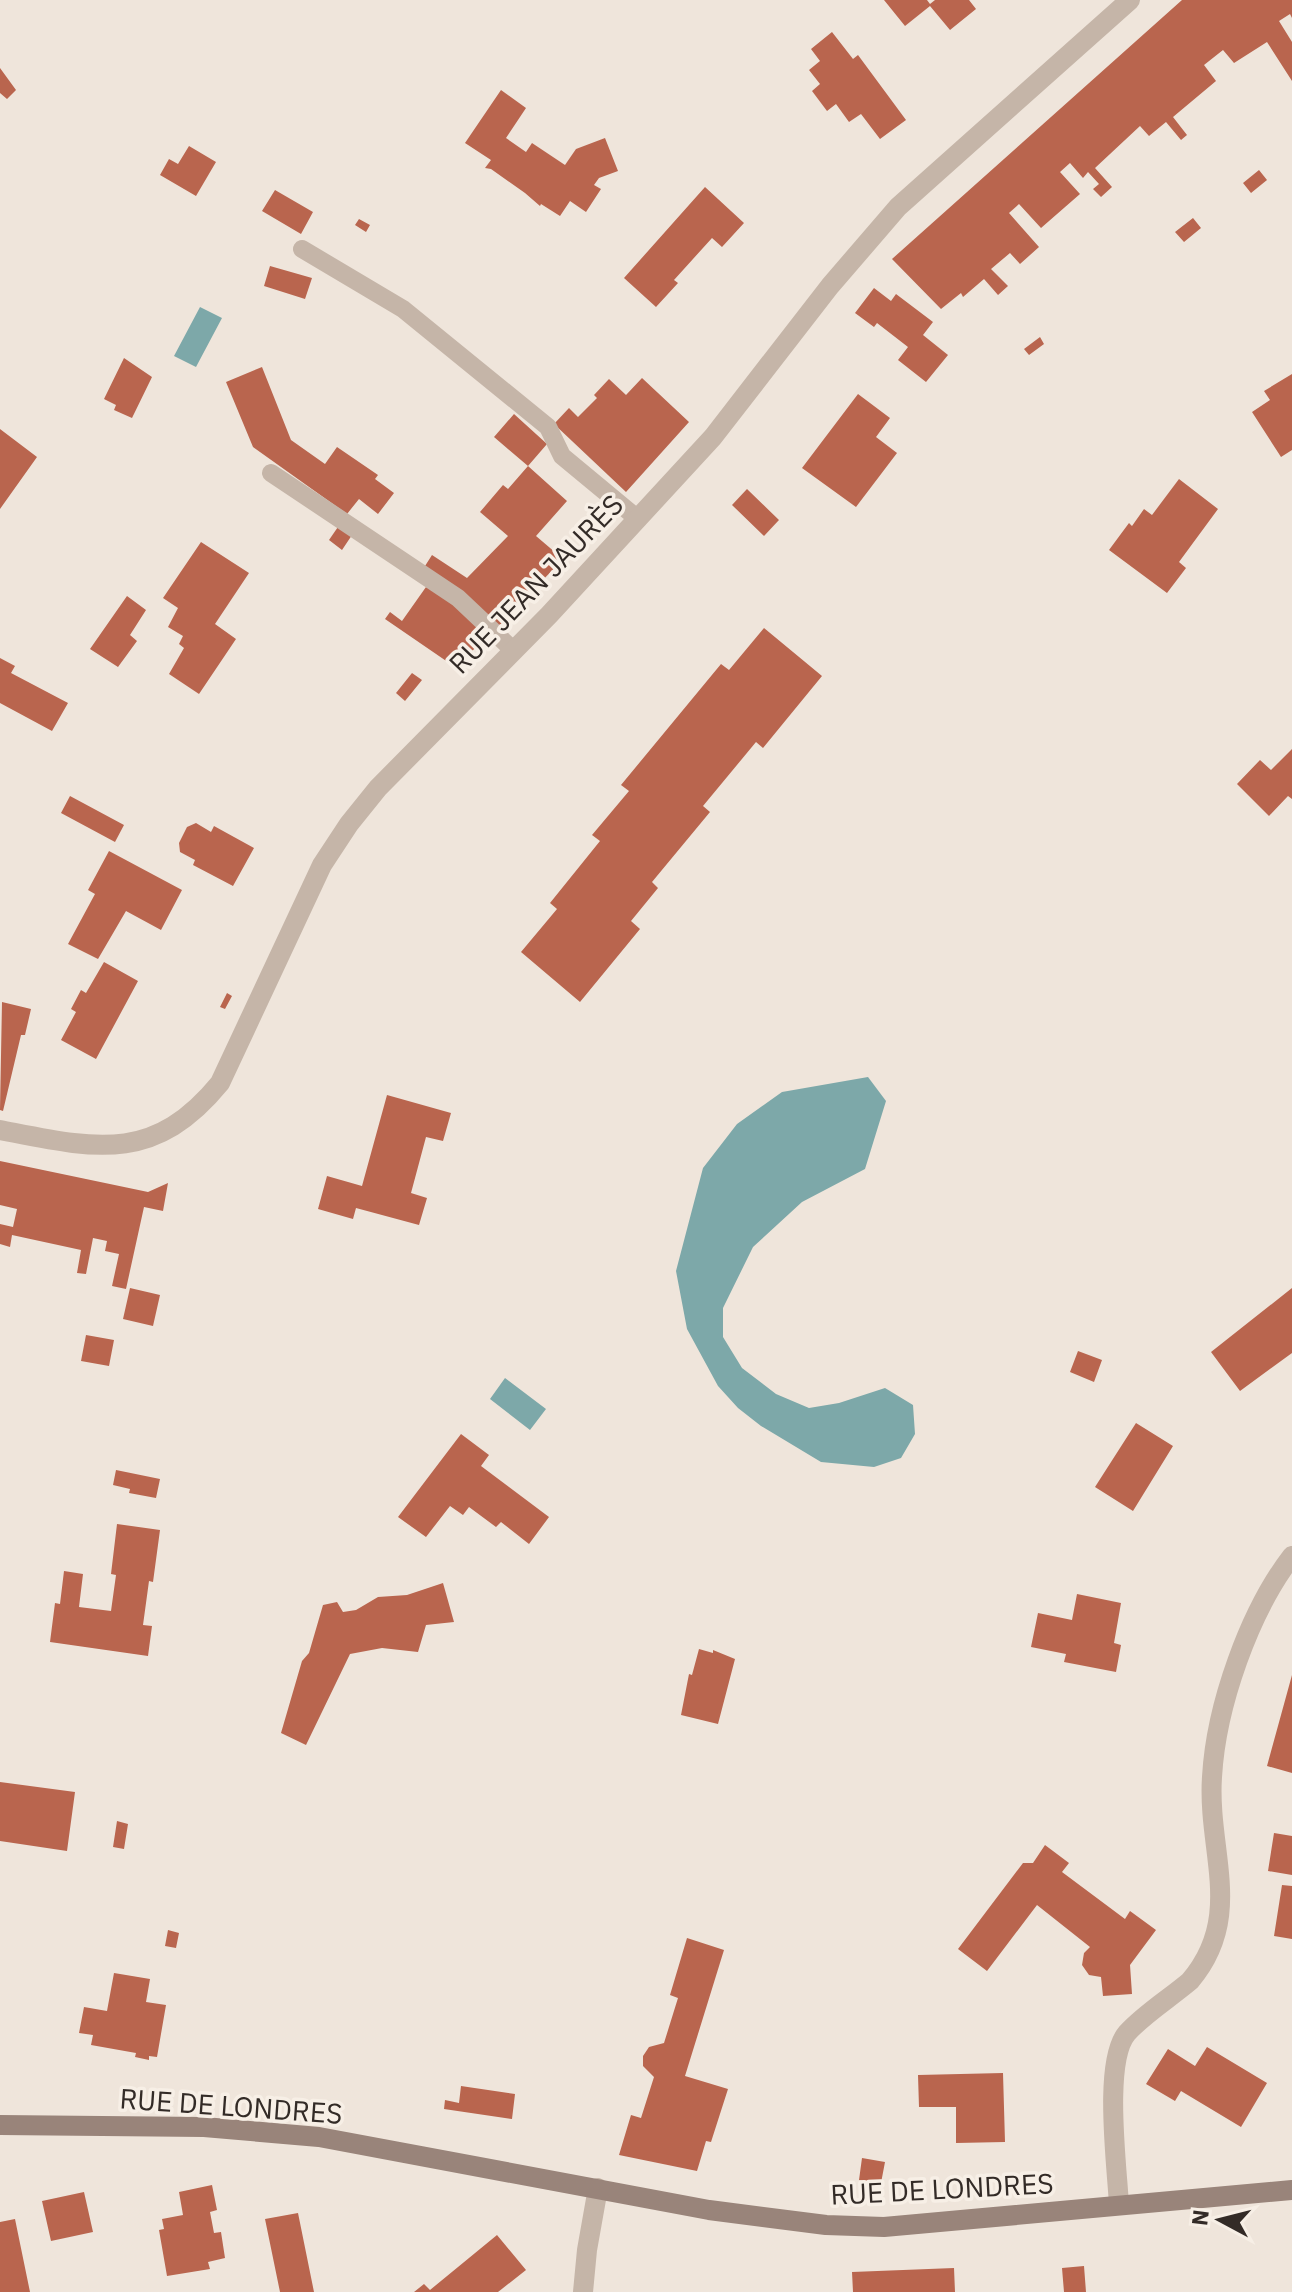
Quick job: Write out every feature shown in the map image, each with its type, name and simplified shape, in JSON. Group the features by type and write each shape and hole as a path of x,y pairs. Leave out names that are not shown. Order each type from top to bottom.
{"main road":[{"name":"RUE DE LONDRES","path":"0,2125 261,2130 358,2143 709,2210 826,2225 884,2227 1292,2190"}],"street":[{"name":"RUE JEAN JAURÈS","path":"0,1130 110,1147 156,1136 203,1104 220,1083 322,865 345,829 415,748 513,650 713,437 830,286 898,207 1130,0"},
{"path":"1119,2205 1114,2081 1116,2054 1128,2032 1190,1981 1207,1959 1212,1946 1221,1913 1211,1806 1213,1756 1218,1727 1253,1620 1292,1556"},
{"path":"583,2292 598,2188"}],"lane":[{"path":"302,249 403,309 548,427 562,456 638,519"},
{"path":"271,473 458,598 513,650"}],"water":[{"path":"200,307 222,318 196,367 174,356"},
{"path":"868,1077 886,1101 865,1169 802,1202 753,1247 723,1308 723,1337 742,1368 776,1394 809,1408 839,1403 885,1388 913,1405 915,1434 901,1458 874,1467 821,1462 761,1426 738,1408 718,1386 687,1329 676,1271 703,1168 737,1124 782,1092"},
{"path":"505,1378 546,1409 530,1430 490,1399"}],"building":[{"path":"884,0 927,0 930,4 935,0 969,0 976,9 950,30 930,6 905,26"},
{"path":"1182,0 1292,0 1292,18 1290,14 1279,21 1292,42 1292,81 1267,42 1234,63 1223,50 1204,65 1216,81 1173,117 1187,135 1181,140 1166,122 1149,136 1140,126 1095,168 1112,187 1101,197 1093,189 1099,184 1088,172 1083,178 1070,163 1060,172 1080,194 1041,228 1019,204 1009,213 1039,247 1020,264 1010,253 991,269 1008,286 998,295 984,279 963,297 961,293 941,309 892,259"},
{"path":"832,32 853,59 858,55 906,120 880,139 861,114 849,122 836,104 827,111 812,91 820,84 809,70 820,61 811,49"},
{"path":"0,68 16,90 7,99 0,93"},
{"path":"501,90 526,108 506,138 526,152 532,143 565,165 576,149 605,138 618,171 599,178 594,185 601,189 586,212 570,201 560,216 540,206 491,169 485,168 491,160 465,143"},
{"path":"189,146 216,162 196,196 160,175 169,159 178,164"},
{"path":"1259,170 1267,180 1251,193 1243,183"},
{"path":"705,187 744,223 722,247 712,238 674,280 678,283 656,307 624,278"},
{"path":"275,190 313,212 301,234 262,211"},
{"path":"1193,218 1201,228 1184,242 1175,232"},
{"path":"359,219 370,225 366,232 355,225"},
{"path":"270,266 312,278 305,299 264,286"},
{"path":"874,288 891,301 896,294 933,322 923,335 948,355 926,382 898,360 908,347 877,323 874,327 855,313"},
{"path":"1040,337 1044,344 1029,355 1024,349"},
{"path":"124,358 152,377 132,418 114,410 116,405 104,399"},
{"path":"262,367 291,440 325,464 337,447 378,475 375,479 394,493 378,514 359,499 347,514 253,447 226,382"},
{"path":"1292,374 1292,450 1281,457 1252,412 1270,400 1264,391"},
{"path":"642,378 689,422 626,492 554,424 569,408 578,417 597,398 594,395 609,379 626,395"},
{"path":"858,394 890,418 876,437 897,453 856,507 802,468"},
{"path":"514,414 547,444 528,466 494,437"},
{"path":"0,429 37,457 0,509"},
{"path":"528,466 567,501 536,536 563,559 499,626 425,566 432,555 467,578 508,536 480,512 503,485 508,489"},
{"path":"1179,479 1218,509 1179,562 1186,568 1167,593 1109,550 1144,509 1152,515"},
{"path":"747,489 779,520 764,536 732,505"},
{"path":"340,524 354,532 342,550 329,540"},
{"path":"201,542 249,573 215,624 236,639 199,694 169,674 184,648 179,644 183,636 168,627 178,608 163,598"},
{"path":"426,587 453,601 488,636 455,667 385,619 390,612 402,621"},
{"path":"127,596 146,610 130,635 137,641 118,667 90,649"},
{"path":"764,628 822,676 763,748 756,742 703,806 710,812 652,882 658,888 631,921 640,929 580,1002 521,952 557,909 550,903 600,841 592,835 629,791 621,785 721,664 729,670"},
{"path":"0,658 15,666 11,673 68,703 52,731 0,703"},
{"path":"412,673 422,680 405,701 396,693"},
{"path":"1292,749 1292,799 1288,796 1269,816 1237,784 1260,760 1271,770"},
{"path":"70,796 124,825 115,842 61,813"},
{"path":"196,823 211,832 214,826 254,848 233,886 193,865 195,860 180,852 179,843 187,827"},
{"path":"109,851 182,890 161,930 126,911 98,959 68,944 95,894 88,890"},
{"path":"104,962 138,981 96,1059 61,1040 76,1012 71,1009 81,990 86,993"},
{"path":"227,993 232,996 225,1009 220,1007"},
{"path":"2,1002 31,1009 25,1035 21,1035 3,1111 0,1110"},
{"path":"387,1095 451,1113 443,1141 426,1137 411,1193 427,1198 419,1225 356,1208 353,1219 318,1209 327,1176 362,1186"},
{"path":"0,1161 148,1192 168,1183 163,1211 144,1207 126,1289 112,1286 119,1254 105,1251 107,1241 93,1238 86,1274 77,1273 81,1250 12,1235 10,1247 0,1244 0,1224 13,1227 17,1209 0,1205"},
{"path":"130,1288 160,1295 153,1326 123,1319"},
{"path":"1292,1288 1292,1353 1240,1391 1211,1352"},
{"path":"86,1335 114,1340 109,1366 81,1361"},
{"path":"1078,1351 1102,1360 1094,1382 1070,1372"},
{"path":"1136,1423 1173,1446 1133,1511 1095,1487"},
{"path":"461,1434 489,1455 481,1466 549,1517 529,1544 501,1522 496,1527 469,1507 463,1515 450,1506 426,1537 398,1517"},
{"path":"116,1470 160,1479 156,1498 129,1493 130,1489 113,1485"},
{"path":"117,1524 160,1530 143,1625 152,1626 148,1656 50,1642 55,1603 60,1604 64,1571 83,1574 79,1607 111,1611 116,1575 111,1574"},
{"path":"443,1583 454,1622 426,1625 418,1652 382,1648 350,1654 306,1745 281,1733 302,1661 309,1653 323,1605 337,1602 343,1612 356,1610 378,1597 407,1595"},
{"path":"1077,1594 1121,1603 1114,1643 1121,1645 1116,1672 1064,1662 1066,1654 1031,1647 1038,1613 1072,1620"},
{"path":"699,1649 713,1653 713,1650 735,1659 718,1724 681,1715 689,1674 692,1675"},
{"path":"1292,1675 1292,1773 1267,1766"},
{"path":"0,1782 75,1792 67,1851 0,1841"},
{"path":"117,1821 128,1824 124,1849 113,1847"},
{"path":"1274,1833 1292,1836 1292,1875 1268,1871"},
{"path":"1045,1845 1069,1863 1062,1872 1125,1919 1130,1911 1156,1930 1130,1965 1132,1994 1103,1996 1101,1977 1089,1975 1082,1965 1084,1953 1090,1947 1037,1905 987,1971 958,1949 1023,1863 1033,1863"},
{"path":"1282,1885 1292,1886 1292,1939 1274,1936"},
{"path":"168,1930 179,1933 176,1948 165,1946"},
{"path":"687,1938 724,1950 685,2076 728,2089 711,2142 706,2141 697,2171 619,2155 631,2115 641,2118 654,2077 643,2066 643,2056 649,2047 664,2043 678,1998 670,1995"},
{"path":"114,1973 150,1979 146,2002 166,2005 157,2057 149,2056 149,2060 135,2057 136,2053 91,2045 93,2035 79,2033 84,2007 107,2011"},
{"path":"1207,2047 1267,2083 1241,2127 1181,2091 1175,2101 1146,2084 1168,2049 1195,2066"},
{"path":"1003,2073 1005,2142 956,2143 956,2107 919,2107 918,2075"},
{"path":"461,2086 515,2094 512,2119 444,2109 445,2100 459,2103"},
{"path":"862,2158 885,2162 881,2183 859,2180"},
{"path":"212,2185 217,2210 210,2212 214,2233 221,2232 225,2258 208,2262 210,2269 167,2276 159,2230 164,2229 162,2219 183,2215 179,2192"},
{"path":"84,2192 93,2232 51,2241 42,2201"},
{"path":"298,2213 314,2292 280,2292 265,2219"},
{"path":"15,2219 30,2292 0,2292 0,2222"},
{"path":"497,2235 526,2270 498,2292 414,2292 424,2284 430,2290"},
{"path":"1084,2266 1086,2292 1064,2292 1062,2268"},
{"path":"954,2268 955,2292 853,2292 852,2272"}]}
